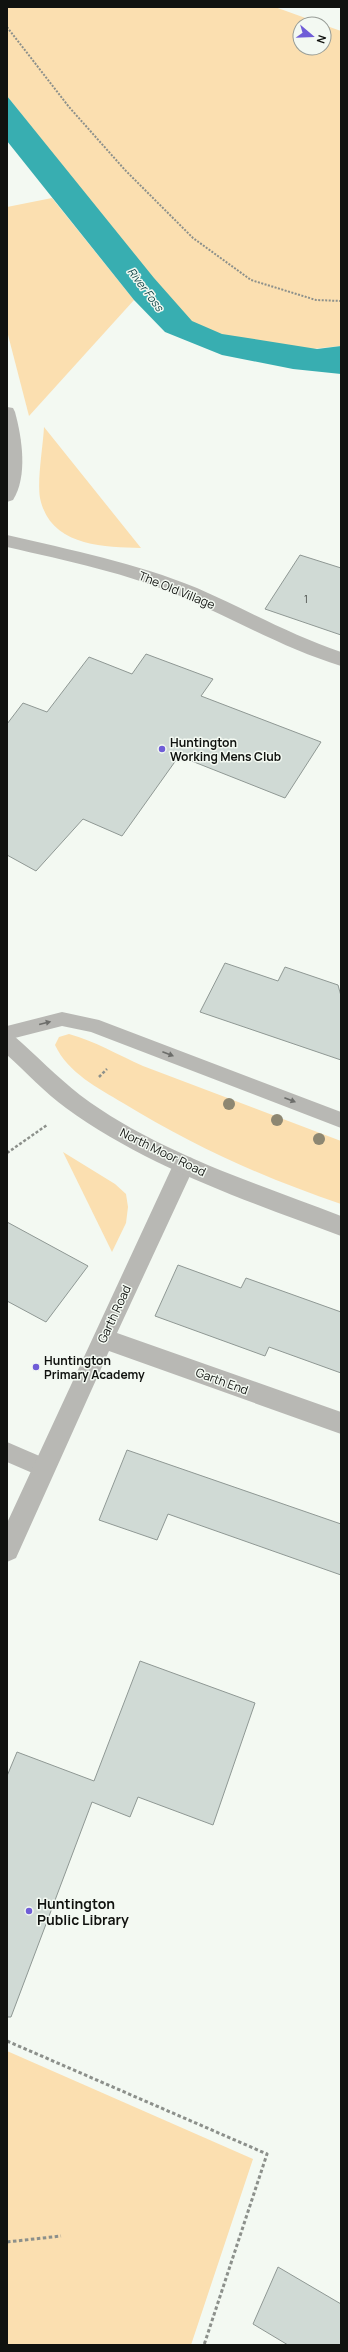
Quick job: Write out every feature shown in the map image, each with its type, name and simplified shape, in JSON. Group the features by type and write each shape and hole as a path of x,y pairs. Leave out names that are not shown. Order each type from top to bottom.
{"street":[{"path":"7,412 13,436 11,484 7,496"},
{"name":"The Old Village","path":"7,541 107,564 155,579 191,593 301,645 341,659"},
{"name":"North Moor Road","path":"7,1042 72,1101 110,1126 184,1165 341,1226"},
{"name":"Garth Road","path":"7,1550 103,1338 184,1165"},
{"name":"Garth End","path":"103,1338 341,1423"}],"lane":[{"path":"7,1033 62,1019 93,1025 341,1120"},
{"path":"7,1452 44,1468"}],"path":[{"path":"7,27 69,107 125,170 193,238 251,280 316,300 341,301"},
{"path":"7,2041 267,2154 204,2345"},
{"path":"7,2242 61,2236"}],"shaded area":[{"path":"7,7 275,7 300,16 292,16 292,56 332,56 332,28 341,31 341,346 312,349 227,337 183,319 7,96"},
{"path":"52,198 134,300 29,416 7,331 7,207"},
{"path":"44,427 141,548 110,547 80,541 66,535 55,526 46,514 39,491"},
{"path":"69,1034 97,1044 143,1066 341,1141 341,1204 284,1183 229,1160 149,1119 104,1092 84,1079 61,1055 55,1045 59,1037"},
{"path":"63,1152 115,1184 126,1194 128,1207 126,1223 112,1252"},
{"path":"7,2051 253,2159 191,2345 7,2345"}],"water":[{"name":"River Foss","path":"7,96 154,278 192,321 222,334 317,349 341,346 341,374 293,369 222,355 165,332 134,300 7,141"}],"building":[{"path":"300,555 341,568 341,635 265,609"},
{"name":"Huntington Working Mens Club","path":"146,654 213,679 201,696 321,742 285,798 179,756 122,836 83,819 36,871 7,855 7,724 23,703 47,712 89,657 132,674"},
{"path":"225,963 278,981 285,967 338,985 341,996 341,1060 200,1012"},
{"path":"7,1222 88,1266 46,1322 7,1301"},
{"path":"178,1265 241,1288 246,1278 341,1312 341,1373 269,1347 265,1356 155,1316"},
{"path":"127,1450 341,1524 341,1575 168,1514 157,1540 99,1520"},
{"path":"140,1661 255,1703 213,1825 138,1797 130,1817 92,1802 11,2017 7,2017 7,1776 17,1752 94,1781"},
{"path":"278,2267 341,2304 341,2345 288,2345 253,2324"}],"place":[{"name":"Huntington Working Mens Club","path":"162,749"},
{"name":"Huntington Primary Academy","path":"36,1367"},
{"name":"Huntington Public Library","path":"29,1911"}]}
